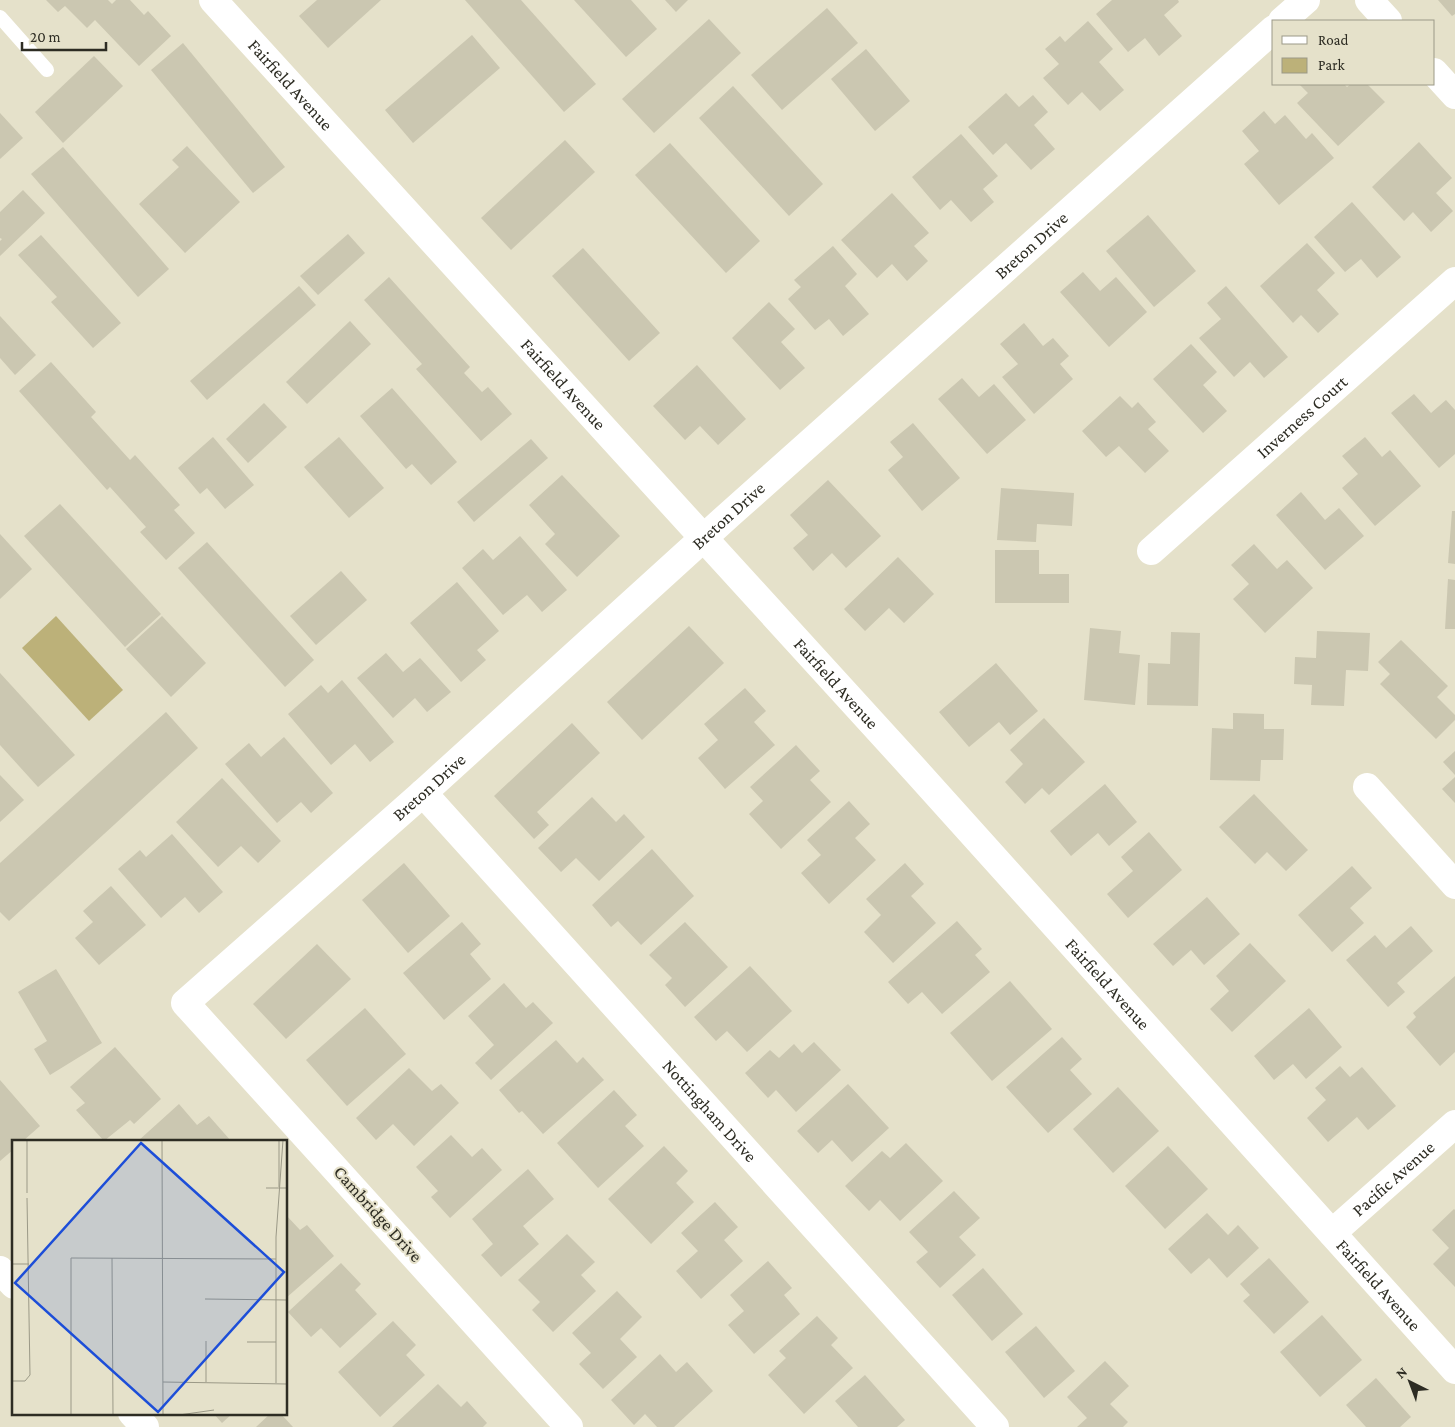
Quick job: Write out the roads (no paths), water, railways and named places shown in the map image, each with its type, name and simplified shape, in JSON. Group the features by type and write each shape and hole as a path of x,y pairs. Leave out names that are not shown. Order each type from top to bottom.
{"street":[{"name":"Fairfield Avenue","path":"213,0 702,539 916,771 1455,1370"},
{"path":"1283,20 1306,0"},
{"path":"1369,0 1387,20"},
{"name":"Breton Drive","path":"186,1003 423,794 702,539 1272,31"},
{"path":"1435,73 1455,95"},
{"name":"Inverness Court","path":"1151,551 1455,281"},
{"path":"1368,787 1455,885"},
{"name":"Nottingham Drive","path":"423,794 995,1427"},
{"name":"Cambridge Drive","path":"186,1003 569,1427"},
{"name":"Pacific Avenue","path":"1332,1233 1455,1124"},
{"path":"0,1270 12,1283"},
{"path":"133,1414 145,1427"}],"lane":[{"path":"0,17 47,70"}]}
